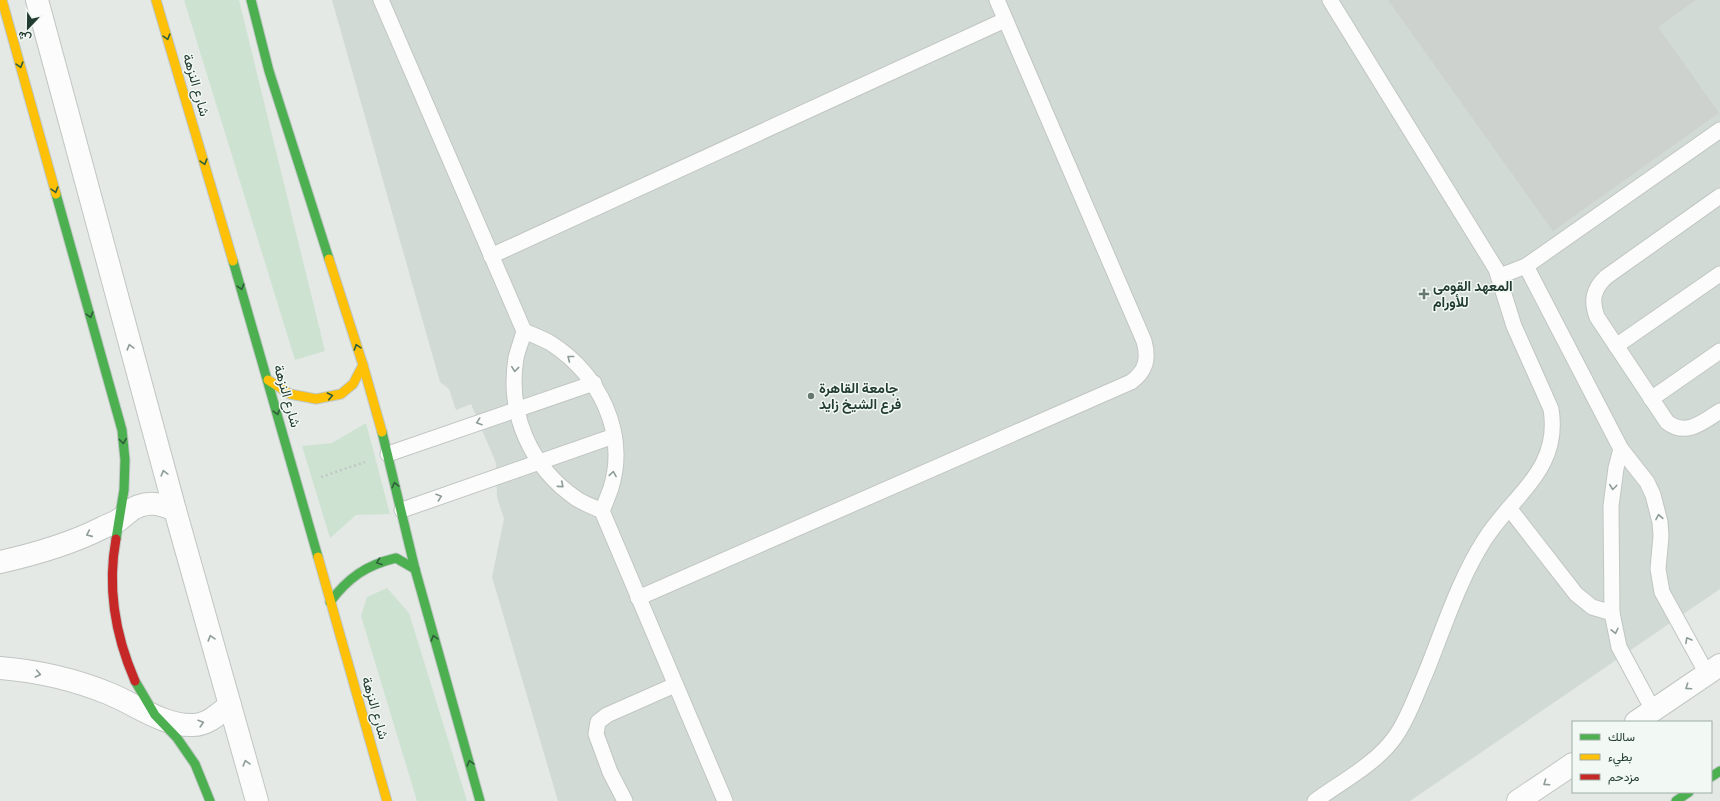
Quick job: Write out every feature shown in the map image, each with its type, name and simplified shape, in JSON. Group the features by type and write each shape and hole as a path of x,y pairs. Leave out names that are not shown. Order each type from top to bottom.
{"main road":[{"path":"2,0 122,430 125,460 125,482 113,553 111,587 115,621 126,661 137,686 155,715 177,738 195,764 210,801"},
{"name":"شارع النزهة","path":"156,0 268,380 387,801"},
{"path":"251,0 269,71 363,365 388,454 415,569 480,801"},
{"path":"268,380 290,394 316,399 341,394 353,384 363,365"},
{"path":"330,602 344,582 363,568 396,558 415,569"},
{"path":"1676,801 1688,793"}],"street":[{"path":"37,0 174,510 257,801"},
{"path":"0,562 57,547 119,520 128,511 145,504 164,505 174,510"},
{"path":"0,668 62,679 110,694 173,724 194,725 214,718 230,705"},
{"path":"1644,716 1713,670"},
{"path":"1518,801 1572,765"}],"lane":[{"path":"381,0 524,332 516,357 514,383 516,409 521,428 539,462 557,483 572,495 602,511 725,801"},
{"path":"638,598 1124,385 1141,374 1146,364 1148,353 1144,341 997,0"},
{"path":"1315,801 1372,760 1395,738 1411,708 1466,572 1485,538 1543,465 1553,438 1551,409 1510,315 1500,276 1330,0"},
{"path":"491,256 1005,20"},
{"path":"1500,276 1526,266 1720,130"},
{"path":"1720,196 1600,283 1595,291 1594,308 1597,317 1667,422 1678,429 1692,428 1720,411"},
{"path":"1526,266 1621,449 1647,482 1653,495 1660,522 1661,536 1658,568 1662,592 1713,670"},
{"path":"1616,346 1720,274"},
{"path":"524,332 551,343 574,361 594,383 603,399 614,436 615,461 611,487 602,511"},
{"path":"1651,399 1720,351"},
{"path":"388,454 594,383"},
{"path":"402,510 614,436"},
{"path":"1621,449 1616,468 1611,506 1612,613 1619,647 1644,716"},
{"path":"1509,508 1576,594 1592,607 1612,613"},
{"path":"618,801 610,772 596,734 598,722 607,715 675,685"},
{"path":"610,772 625,801"}],"path":[{"path":"297,484 388,454"}],"shaded area":[{"path":"332,0 1720,0 1720,589 1410,801 558,801 492,577 504,519 497,497 496,463 471,404 456,410 449,389 440,382"}],"green space":[{"path":"184,0 239,0 325,351 295,360"},
{"path":"366,423 390,514 356,515 330,538 302,446 332,443"},
{"path":"387,588 409,613 467,801 417,801 361,616 367,597"}],"building":[{"path":"1388,0 1696,0 1658,27 1719,113 1553,231"}],"traffic: fast":[{"path":"251,0 269,71 329,259"},
{"path":"56,194 122,430 125,460 124,490 116,539"},
{"path":"233,261 318,557"},
{"path":"382,432 415,569 480,801"},
{"path":"330,602 351,579 376,564 396,558 415,569"},
{"path":"135,681 155,715 177,738 195,764 210,801"},
{"path":"1712,776 1720,771"},
{"path":"1676,801 1688,793"}],"traffic: slow":[{"path":"2,0 56,194"},
{"path":"156,0 233,261"},
{"path":"329,259 363,365 382,432"},
{"path":"268,380 290,394 316,399 341,394 353,384 363,365"},
{"path":"318,557 387,801"}],"traffic: jam":[{"path":"116,539 112,575 115,611 122,646 135,681"}],"place":[{"name":"المعهد القومى للأورام","path":"1424,294"},
{"name":"جامعة القاهرة فرع الشيخ زايد","path":"811,396"}]}
